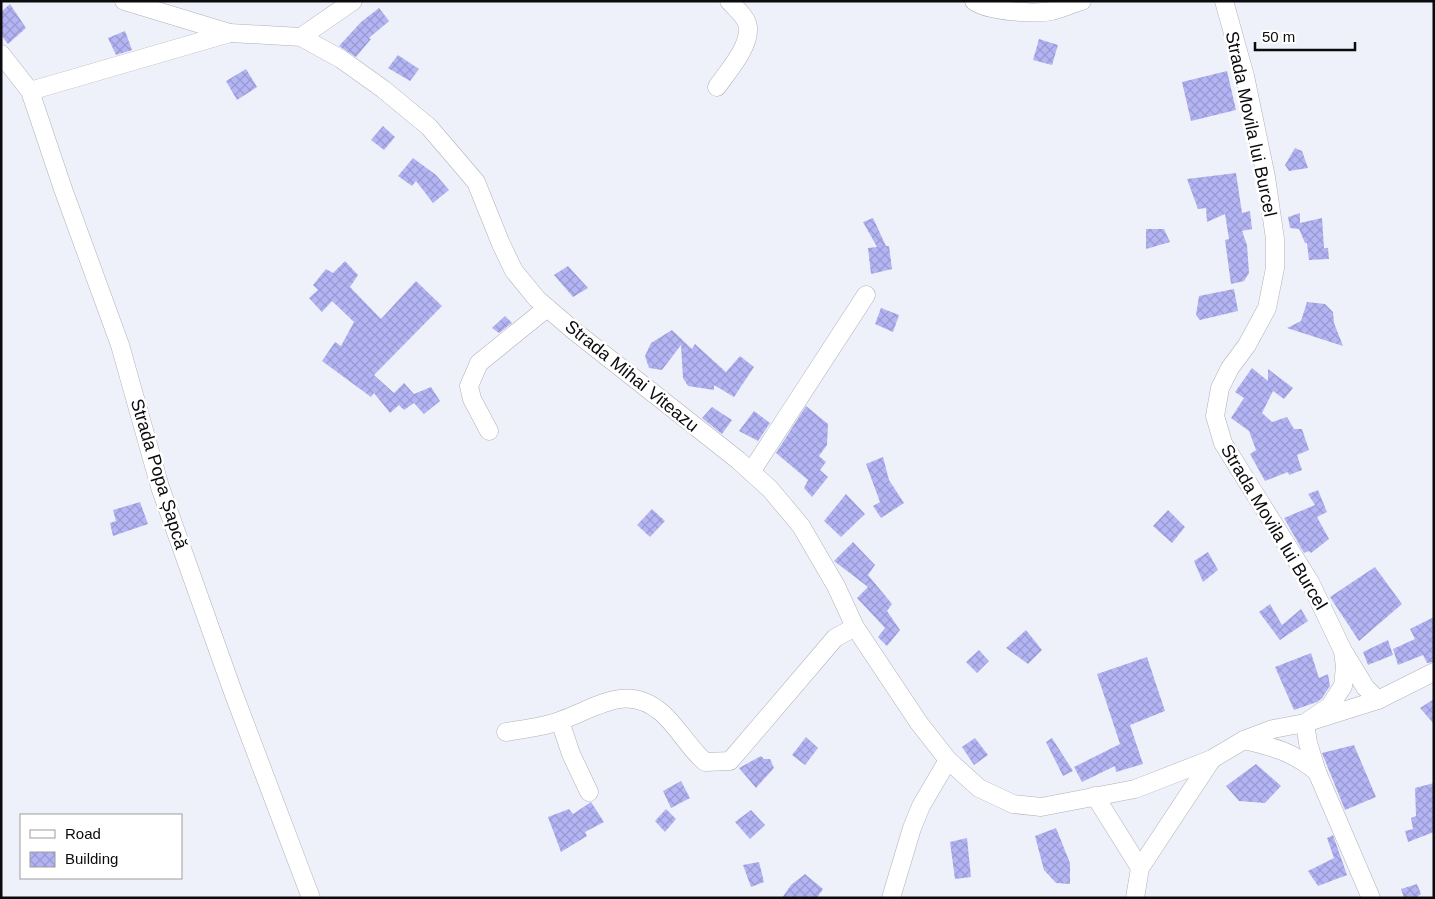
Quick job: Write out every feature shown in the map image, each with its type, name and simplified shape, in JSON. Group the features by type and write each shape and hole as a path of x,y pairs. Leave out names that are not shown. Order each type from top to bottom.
{"street":[{"name":"Strada Mihai Viteazu","path":"124,1 230,33 301,37 341,60 383,89 430,127 476,182 514,271 547,308 770,488 801,526 836,586 855,628 919,723 948,760 979,788 1013,804 1042,807 1135,789 1212,759 1244,740 1273,729 1305,723 1378,700 1434,672"},
{"path":"301,37 353,1"},
{"path":"717,87 741,51 747,37 748,25 729,1"},
{"path":"974,1 992,9 1050,11 1082,1"},
{"name":"Strada Movila lui Burcel","path":"1224,1 1244,76 1266,177 1274,239 1275,268 1267,308 1248,345 1230,368 1220,388 1215,416 1222,443 1310,582 1344,651 1343,686 1330,706 1305,723"},
{"path":"30,91 230,33"},
{"name":"Strada Popa Șapcă","path":"1,54 30,91 63,189 120,345 163,496 233,692 311,898"},
{"path":"751,472 866,295"},
{"path":"489,431 472,399 469,386 479,363 547,308"},
{"path":"506,732 560,721 608,701 628,697 645,701 662,713 693,752 705,762 730,761 835,638 855,628"},
{"path":"1344,651 1365,687 1378,700"},
{"path":"560,721 571,754 589,792"},
{"path":"1305,723 1308,743 1317,772 1371,898"},
{"path":"1244,740 1283,750 1301,759 1317,772"},
{"path":"1135,898 1140,868 1212,759"},
{"path":"891,898 912,828 921,806 948,760"},
{"path":"1095,796 1140,868"}],"building":[{"path":"10,4 26,28 8,44 1,35 1,12"},
{"path":"379,8 389,21 369,38 371,39 356,57 339,46 361,22"},
{"path":"125,31 132,50 116,55 108,38"},
{"path":"1039,39 1058,45 1052,65 1033,60"},
{"path":"398,55 419,69 410,81 388,68"},
{"path":"246,69 257,87 237,100 226,81"},
{"path":"1227,71 1236,110 1191,121 1182,82"},
{"path":"383,126 395,137 384,150 371,140"},
{"path":"1295,148 1302,151 1308,168 1289,171 1285,165"},
{"path":"413,158 436,175 449,190 433,203 416,181 412,186 398,176"},
{"path":"1236,173 1242,213 1250,211 1252,229 1242,231 1247,245 1249,273 1244,281 1231,284 1225,240 1229,239 1225,214 1207,222 1206,208 1198,209 1187,179"},
{"path":"1300,213 1300,223 1322,218 1324,248 1328,248 1329,259 1309,260 1307,243 1305,243 1299,229 1290,228 1288,217"},
{"path":"873,218 886,246 889,246 892,269 871,274 868,248 877,247 863,222"},
{"path":"1146,229 1164,229 1170,242 1146,249"},
{"path":"345,261 358,275 350,287 381,319 416,281 442,306 374,375 394,393 404,383 414,394 431,387 440,401 424,414 414,403 404,410 399,405 390,413 374,393 371,397 322,361 335,342 341,346 354,322 332,301 322,312 309,298 318,290 313,285 326,269 333,273"},
{"path":"568,266 588,288 573,297 554,275"},
{"path":"1234,289 1238,311 1200,320 1196,315 1199,296"},
{"path":"1307,302 1325,304 1333,312 1334,323 1343,346 1287,328 1301,321"},
{"path":"881,308 899,315 893,332 875,324"},
{"path":"505,316 512,323 499,333 492,328"},
{"path":"672,330 692,349 695,344 726,372 740,356 754,367 734,397 714,385 714,390 688,386 683,378 681,345 662,370 649,368 645,356 651,343"},
{"path":"1252,368 1268,381 1268,369 1293,388 1284,399 1273,391 1262,413 1272,422 1287,417 1294,429 1302,429 1309,450 1297,455 1302,470 1289,475 1288,472 1265,481 1250,454 1256,450 1249,431 1231,418 1244,398 1235,392"},
{"path":"806,406 828,424 827,445 819,456 826,462 820,470 828,477 812,497 804,488 808,480 776,453"},
{"path":"712,407 732,420 722,434 702,418"},
{"path":"754,411 770,423 758,441 739,431"},
{"path":"883,457 889,480 904,503 881,518 873,506 880,502 866,464"},
{"path":"1318,490 1327,512 1317,517 1329,539 1311,553 1309,551 1304,553 1284,518 1315,505 1308,494"},
{"path":"846,494 865,514 841,537 824,521"},
{"path":"140,502 148,524 113,536 110,523 116,521 113,510"},
{"path":"652,509 665,521 650,537 637,525"},
{"path":"1168,510 1185,527 1172,543 1153,526"},
{"path":"853,542 875,565 868,575 892,604 887,611 900,630 887,646 878,637 885,628 857,598 868,587 834,561"},
{"path":"1208,552 1218,570 1203,582 1194,561"},
{"path":"1375,567 1402,604 1359,641 1330,597"},
{"path":"1270,604 1282,625 1301,609 1308,621 1280,640 1259,612"},
{"path":"1434,617 1434,662 1427,663 1423,655 1398,665 1393,649 1415,639 1410,629"},
{"path":"1026,630 1042,650 1028,664 1006,648"},
{"path":"1388,640 1393,655 1368,665 1363,652"},
{"path":"979,650 989,661 977,673 966,662"},
{"path":"1311,653 1319,678 1328,674 1330,686 1317,702 1294,710 1275,667"},
{"path":"1147,657 1165,711 1130,725 1143,764 1116,772 1115,766 1082,782 1074,767 1120,744 1097,674"},
{"path":"1434,699 1434,724 1420,708"},
{"path":"806,737 818,748 805,765 792,755"},
{"path":"975,738 988,755 974,765 962,747"},
{"path":"1052,738 1073,771 1063,776 1046,742"},
{"path":"1354,745 1376,797 1345,810 1322,753"},
{"path":"761,756 764,759 770,759 774,768 756,788 739,768"},
{"path":"1256,764 1281,786 1265,803 1239,801 1226,786"},
{"path":"681,781 690,798 671,808 663,791"},
{"path":"1434,783 1434,832 1408,842 1405,831 1413,829 1411,818 1416,816 1415,788"},
{"path":"591,802 604,822 585,832 587,836 561,852 548,817 569,809 573,814"},
{"path":"666,809 676,819 665,832 655,821"},
{"path":"751,810 765,825 750,839 735,822"},
{"path":"1056,828 1070,863 1070,884 1056,883 1044,870 1035,836"},
{"path":"1333,835 1347,875 1318,886 1308,871 1334,858 1327,838"},
{"path":"967,838 971,877 955,879 950,842"},
{"path":"759,862 764,882 751,887 743,865"},
{"path":"805,874 823,889 817,898 782,898 791,885"},
{"path":"1417,884 1421,894 1416,898 1404,898 1401,889"}]}
